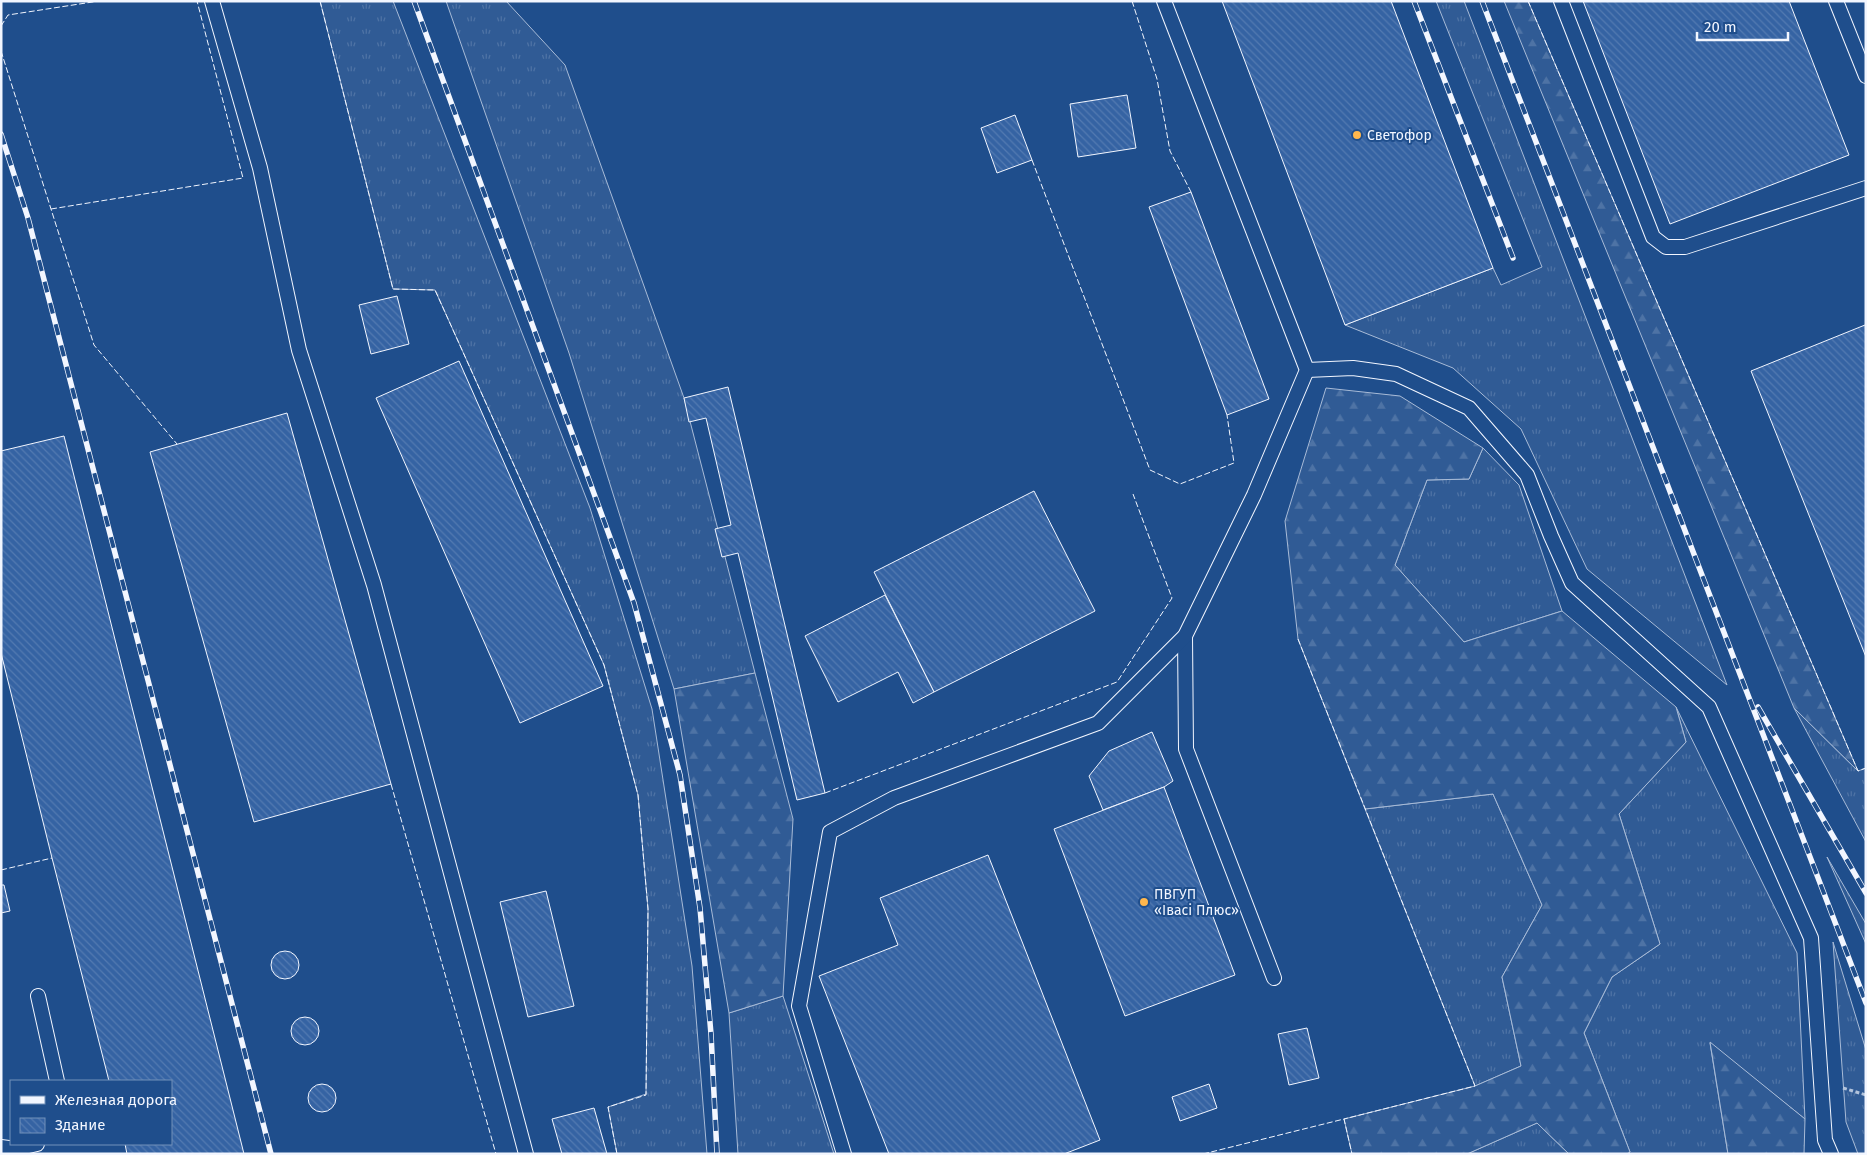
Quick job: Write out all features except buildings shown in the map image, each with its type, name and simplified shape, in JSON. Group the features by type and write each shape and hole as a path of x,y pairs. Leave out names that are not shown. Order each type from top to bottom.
{"lane":[{"path":"212,1 260,168 299,350 374,585 526,1154"},
{"path":"844,1154 799,1006 830,832 894,798 1098,723 1185,636 1254,495 1307,370 1164,1"},
{"path":"1561,1 1653,238 1666,247 1685,247 1866,188"},
{"path":"1836,1 1866,76"},
{"path":"1307,370 1353,368 1396,374 1469,408 1527,475 1572,583 1709,707 1811,938 1825,1140 1831,1154"},
{"path":"1185,636 1186,749 1274,978"},
{"path":"38,996 57,1080"},
{"path":"1,1147 16,1150 34,1145"}],"green space":[{"path":"320,1 393,1 590,508 652,709 692,966 707,1154 617,1154 608,1107 646,1094 648,909 638,795 604,665 435,290 393,289"},
{"path":"446,1 506,1 565,65 684,398 755,673 674,689 569,353"},
{"path":"1436,1 1464,1 1727,685 1587,569 1521,429 1453,368 1345,325 1493,268 1501,285 1542,267"},
{"path":"1504,1 1528,1 1858,771 1794,708"},
{"path":"1326,388 1400,396 1483,448 1469,479 1427,480 1395,565 1464,642 1562,611 1676,707 1686,742 1619,814 1660,944 1612,977 1584,1033 1630,1152 1627,1154 1569,1154 1537,1123 1467,1154 1352,1154 1344,1119 1475,1086 1521,1066 1502,977 1542,905 1493,794 1365,809 1298,639 1285,521"},
{"path":"1483,448 1519,485 1562,611 1464,642 1395,565 1427,480 1469,479"},
{"path":"755,673 793,819 783,996 729,1013 674,689"},
{"path":"1676,707 1797,953 1805,1119 1710,1043 1728,1154 1627,1154 1630,1152 1584,1033 1612,977 1660,944 1619,814 1686,742"},
{"path":"1794,708 1858,771 1866,768 1866,842"},
{"path":"1493,794 1542,905 1502,977 1521,1066 1475,1086 1365,809"},
{"path":"1827,857 1866,924 1866,944"},
{"path":"1833,942 1866,1050 1866,1154 1858,1154 1846,1122"},
{"path":"783,996 834,1154 738,1154 729,1013"},
{"path":"1710,1042 1805,1119 1804,1154 1728,1154"},
{"path":"1537,1123 1569,1154 1467,1154"}],"railway":[{"path":"414,1 634,603 680,775 700,908 711,1034 717,1154"},
{"path":"1414,1 1513,258"},
{"path":"1482,1 1866,1003"},
{"path":"1,134 28,218 271,1154"},
{"path":"1758,707 1866,893"}],"fence":[{"path":"1,26 8,15 99,1"},
{"path":"51,209 243,178 197,1"},
{"path":"320,1 393,289 435,290 604,665 638,795 648,909 646,1095 608,1107 617,1154"},
{"path":"1132,1 1157,79 1170,151 1191,192"},
{"path":"1528,1 1858,771 1866,768"},
{"path":"1,51 94,345 177,444"},
{"path":"1032,160 1150,470 1180,484 1234,463 1227,415"},
{"path":"825,793 1117,682 1172,598 1133,494"},
{"path":"1298,639 1475,1086 1344,1119"},
{"path":"391,784 496,1154"},
{"path":"1,870 52,858"},
{"path":"1203,1154 1344,1119 1352,1154"}],"place":[{"name":"Светофор","path":"1357,135"},
{"name":"ПВГУП «Івасі Плюс»","path":"1144,902"}]}
